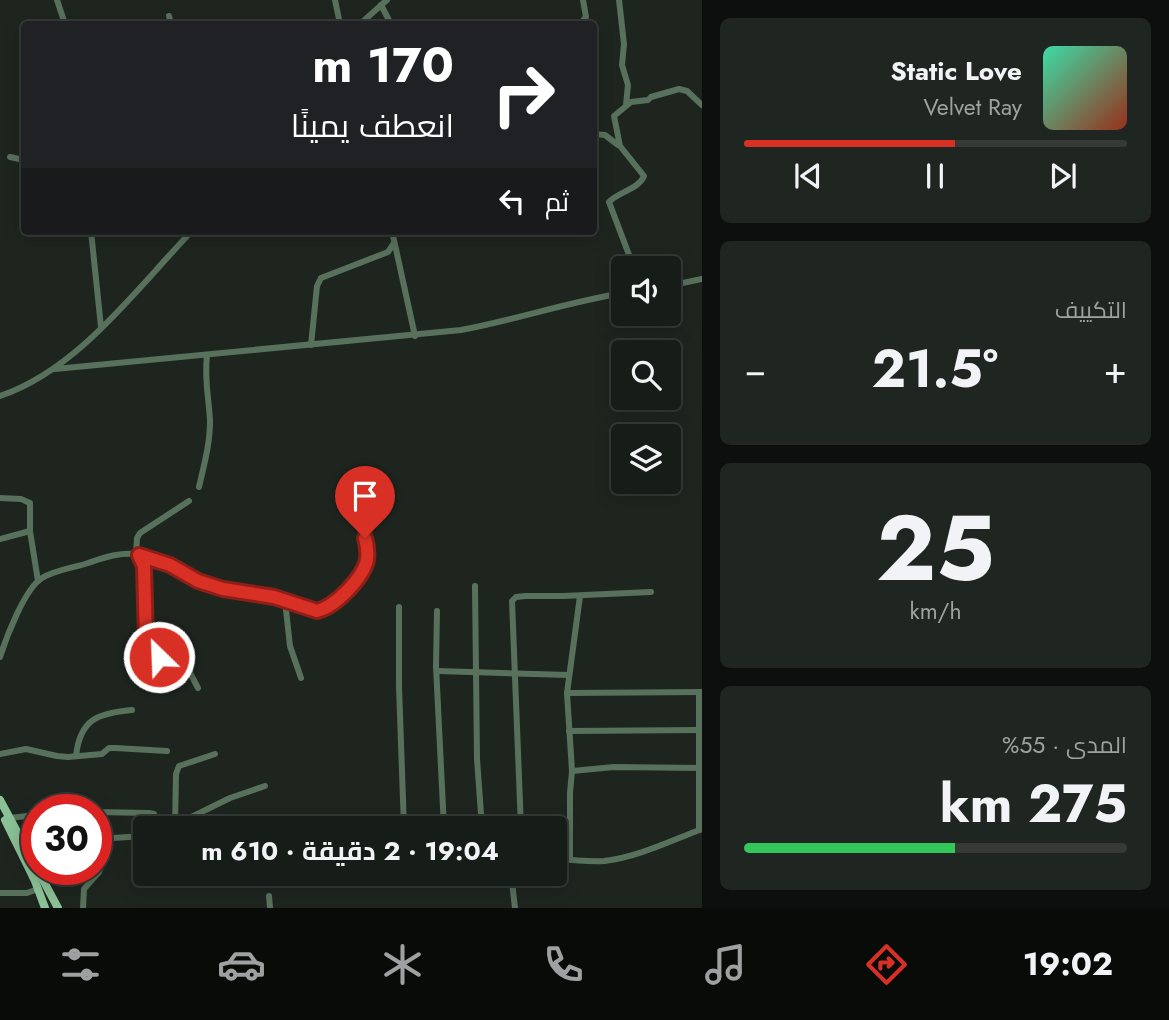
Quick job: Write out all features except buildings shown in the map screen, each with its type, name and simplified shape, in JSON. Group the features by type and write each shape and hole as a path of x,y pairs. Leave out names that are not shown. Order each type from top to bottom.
{"main road":[{"path":"0,800 21,841"},
{"path":"0,811 21,845"},
{"path":"37,885 45,908"},
{"path":"45,885 58,908"}],"street":[{"path":"57,0 64,21"},
{"path":"335,0 339,21"},
{"path":"583,0 586,17 583,21"},
{"path":"619,0 624,44 623,68 628,85 626,105"},
{"path":"363,21 384,2 390,21"},
{"path":"169,16 170,21"},
{"path":"620,146 614,116 626,105 679,89 687,92 702,105"},
{"path":"597,134 605,135 620,146 643,176 641,183 609,202 629,256"},
{"path":"10,157 21,159"},
{"path":"91,235 101,327"},
{"path":"0,396 55,369 101,327 188,235"},
{"path":"393,235 415,336"},
{"path":"311,345 317,286 321,278 388,252 394,243"},
{"path":"681,283 702,279"},
{"path":"55,369 415,336 493,324 562,305 611,295"},
{"path":"199,487 209,436 210,418 205,375 207,355"},
{"path":"42,377 73,368"},
{"path":"0,657 13,622 38,581 100,558 138,554 170,565 198,581 223,589 320,611 339,599 365,565 367,548 364,535 354,521 351,501 356,486 371,473"},
{"path":"0,498 21,499 30,503 30,531 38,581"},
{"path":"188,501 136,538 138,554 144,566 148,644 155,648 162,661 188,669 198,688"},
{"path":"0,538 30,531"},
{"path":"475,586 477,759 481,816"},
{"path":"521,816 512,601 516,597 525,596 651,592"},
{"path":"570,860 569,800 572,771 567,693 580,596"},
{"path":"285,601 290,646 301,678"},
{"path":"399,607 398,686 403,816"},
{"path":"437,611 443,816"},
{"path":"437,671 569,675"},
{"path":"567,693 700,692 700,830 627,856 603,861 567,860"},
{"path":"76,756 81,732 94,719 110,712 132,710"},
{"path":"569,731 700,730"},
{"path":"0,754 26,749 57,757 102,754 109,748 167,751"},
{"path":"173,816 179,766 215,754"},
{"path":"572,771 593,767 699,768"},
{"path":"194,816 230,798 265,786"},
{"path":"112,812 149,813 155,816"},
{"path":"9,818 21,817"},
{"path":"112,838 133,837"},
{"path":"83,908 84,889 88,885"},
{"path":"513,886 516,908"},
{"path":"0,894 27,893 38,889"},
{"path":"270,895 270,908"}],"route":[{"path":"159,657 146,639 144,566 139,555 170,565 198,581 223,589 274,597 317,611 339,599 360,574 367,559 365,538"}]}
